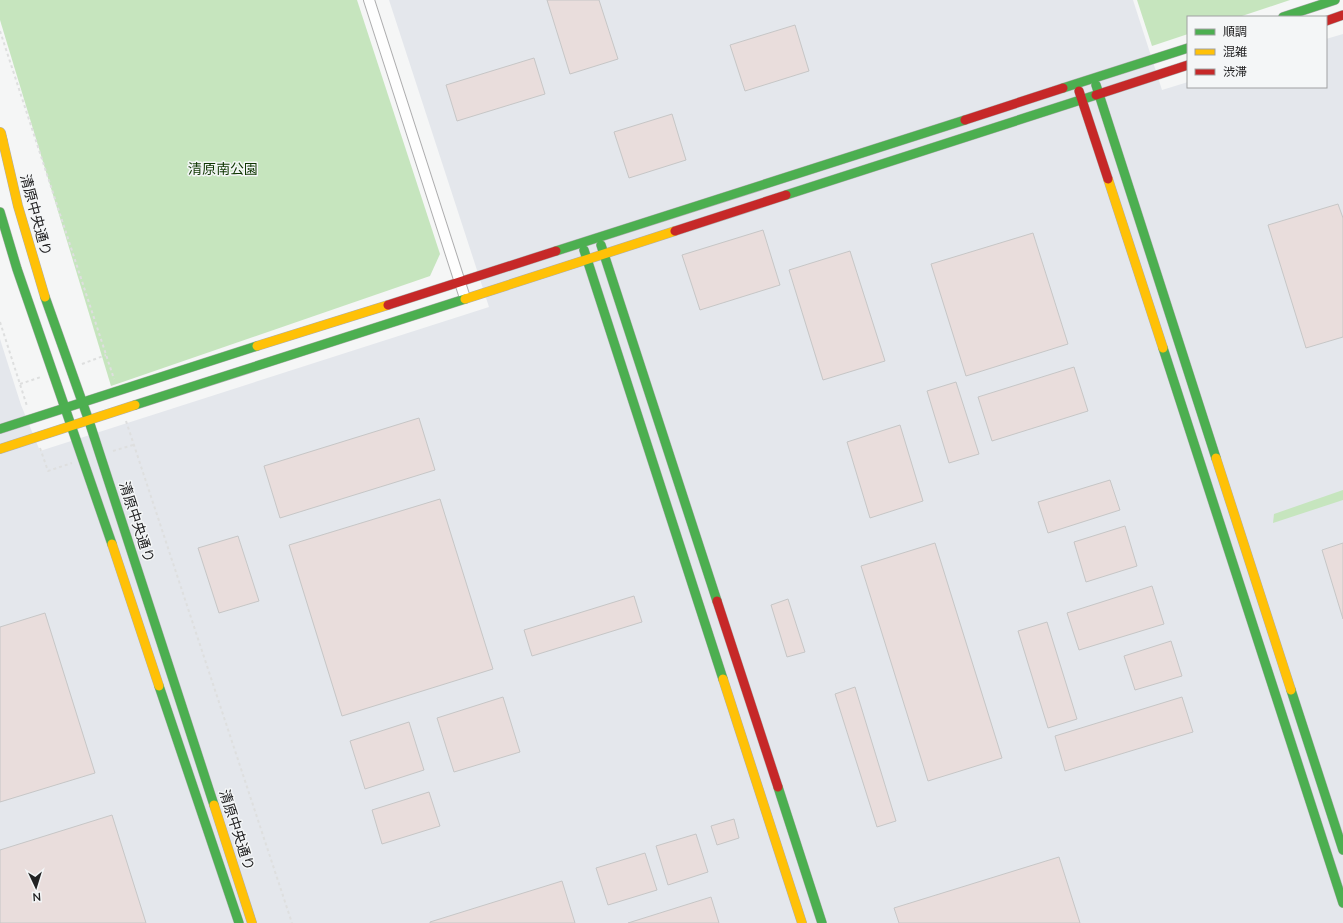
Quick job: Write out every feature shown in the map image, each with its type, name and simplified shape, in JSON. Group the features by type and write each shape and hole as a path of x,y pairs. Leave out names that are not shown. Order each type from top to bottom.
{"main road":[{"path":"1286,16 1335,0"},
{"path":"1327,21 1343,15"},
{"path":"0,429 1077,85 1187,48"},
{"path":"0,449 1187,65"},
{"path":"1094,79 1343,850"},
{"path":"1077,85 1343,903"},
{"name":"清原中央通り","path":"0,129 24,229 67,362 89,421 252,923"},
{"path":"0,132 3,142"},
{"name":"清原中央通り","path":"0,212 17,269 66,407 239,923"},
{"path":"598,237 822,923"},
{"path":"582,242 802,923"}],"street":[{"path":"369,0 465,298"}],"path":[{"path":"0,32 115,384"},
{"path":"0,322 28,410"},
{"path":"80,364 106,355"},
{"path":"20,384 44,376"},
{"path":"125,418 292,923"},
{"path":"108,452 133,445"},
{"path":"40,447 48,471 74,463"}],"shaded area":[{"path":"389,0 1133,0 1162,90 1187,82 1187,88 1327,88 1327,39 1343,34 1343,923 0,923 0,339 21,405 40,451 489,307"}],"green space":[{"name":"清原南公園","path":"0,0 357,0 440,254 430,276 111,386 0,20"},
{"path":"1137,0 1290,0 1242,16 1187,16 1187,34 1152,46"},
{"path":"1343,490 1343,500 1273,523 1274,514"}],"building":[{"path":"547,0 599,0 618,59 570,74"},
{"path":"795,25 809,71 745,91 730,45"},
{"path":"534,58 545,94 457,121 446,85"},
{"path":"672,114 686,160 629,178 614,132"},
{"path":"1338,204 1343,218 1343,337 1306,348 1268,225"},
{"path":"763,230 780,285 700,310 682,255"},
{"path":"1033,233 1068,344 966,376 931,264"},
{"path":"850,251 885,361 823,380 789,270"},
{"path":"1074,367 1088,411 992,441 978,397"},
{"path":"956,382 979,454 949,463 927,391"},
{"path":"419,418 435,470 280,518 264,466"},
{"path":"900,425 923,501 870,518 847,442"},
{"path":"1110,480 1120,510 1048,533 1038,502"},
{"path":"440,499 493,669 342,716 289,545"},
{"path":"1125,526 1137,566 1086,582 1074,542"},
{"path":"238,536 259,601 219,613 198,548"},
{"path":"935,543 1002,758 928,781 861,566"},
{"path":"1343,543 1343,619 1322,550"},
{"path":"1152,586 1164,624 1079,650 1067,613"},
{"path":"634,596 642,622 532,656 524,630"},
{"path":"788,599 805,652 787,657 771,605"},
{"path":"45,613 95,773 0,802 0,627"},
{"path":"1047,622 1077,719 1048,728 1018,631"},
{"path":"1171,641 1182,676 1135,690 1124,656"},
{"path":"855,687 896,821 877,827 835,694"},
{"path":"503,697 520,752 454,772 437,718"},
{"path":"1182,697 1193,732 1065,771 1055,736"},
{"path":"409,722 424,770 365,789 350,741"},
{"path":"429,792 440,826 382,844 372,810"},
{"path":"112,815 146,923 0,923 0,850"},
{"path":"734,819 739,838 717,845 711,826"},
{"path":"696,834 708,872 668,885 656,846"},
{"path":"645,853 657,890 608,905 596,868"},
{"path":"1059,857 1080,923 899,923 894,908"},
{"path":"562,881 575,923 430,923 430,922"},
{"path":"711,897 719,923 628,923"}],"traffic: fast":[{"path":"1286,16 1335,0"},
{"path":"1063,88 1187,48"},
{"path":"1096,85 1216,458"},
{"path":"786,195 1096,95"},
{"path":"556,251 965,120"},
{"path":"0,212 17,269 112,544"},
{"path":"601,245 717,601"},
{"path":"584,250 723,679"},
{"path":"45,297 89,421 214,805"},
{"path":"135,405 465,299"},
{"path":"0,429 257,346"},
{"path":"1163,348 1343,903"},
{"path":"159,686 239,923"},
{"path":"1291,690 1343,850"},
{"path":"778,787 822,923"}],"traffic: slow":[{"path":"0,132 3,142"},
{"path":"1,133 18,206 45,297"},
{"path":"1108,179 1163,348"},
{"path":"465,299 675,231"},
{"path":"257,346 388,305"},
{"path":"0,449 135,405"},
{"path":"1216,458 1291,690"},
{"path":"112,544 159,686"},
{"path":"723,679 802,923"},
{"path":"214,805 252,923"}],"traffic: jam":[{"path":"1327,21 1343,15"},
{"path":"1096,95 1187,65"},
{"path":"965,120 1063,88"},
{"path":"1079,91 1108,179"},
{"path":"675,231 786,195"},
{"path":"388,305 556,251"},
{"path":"717,601 778,787"}]}
